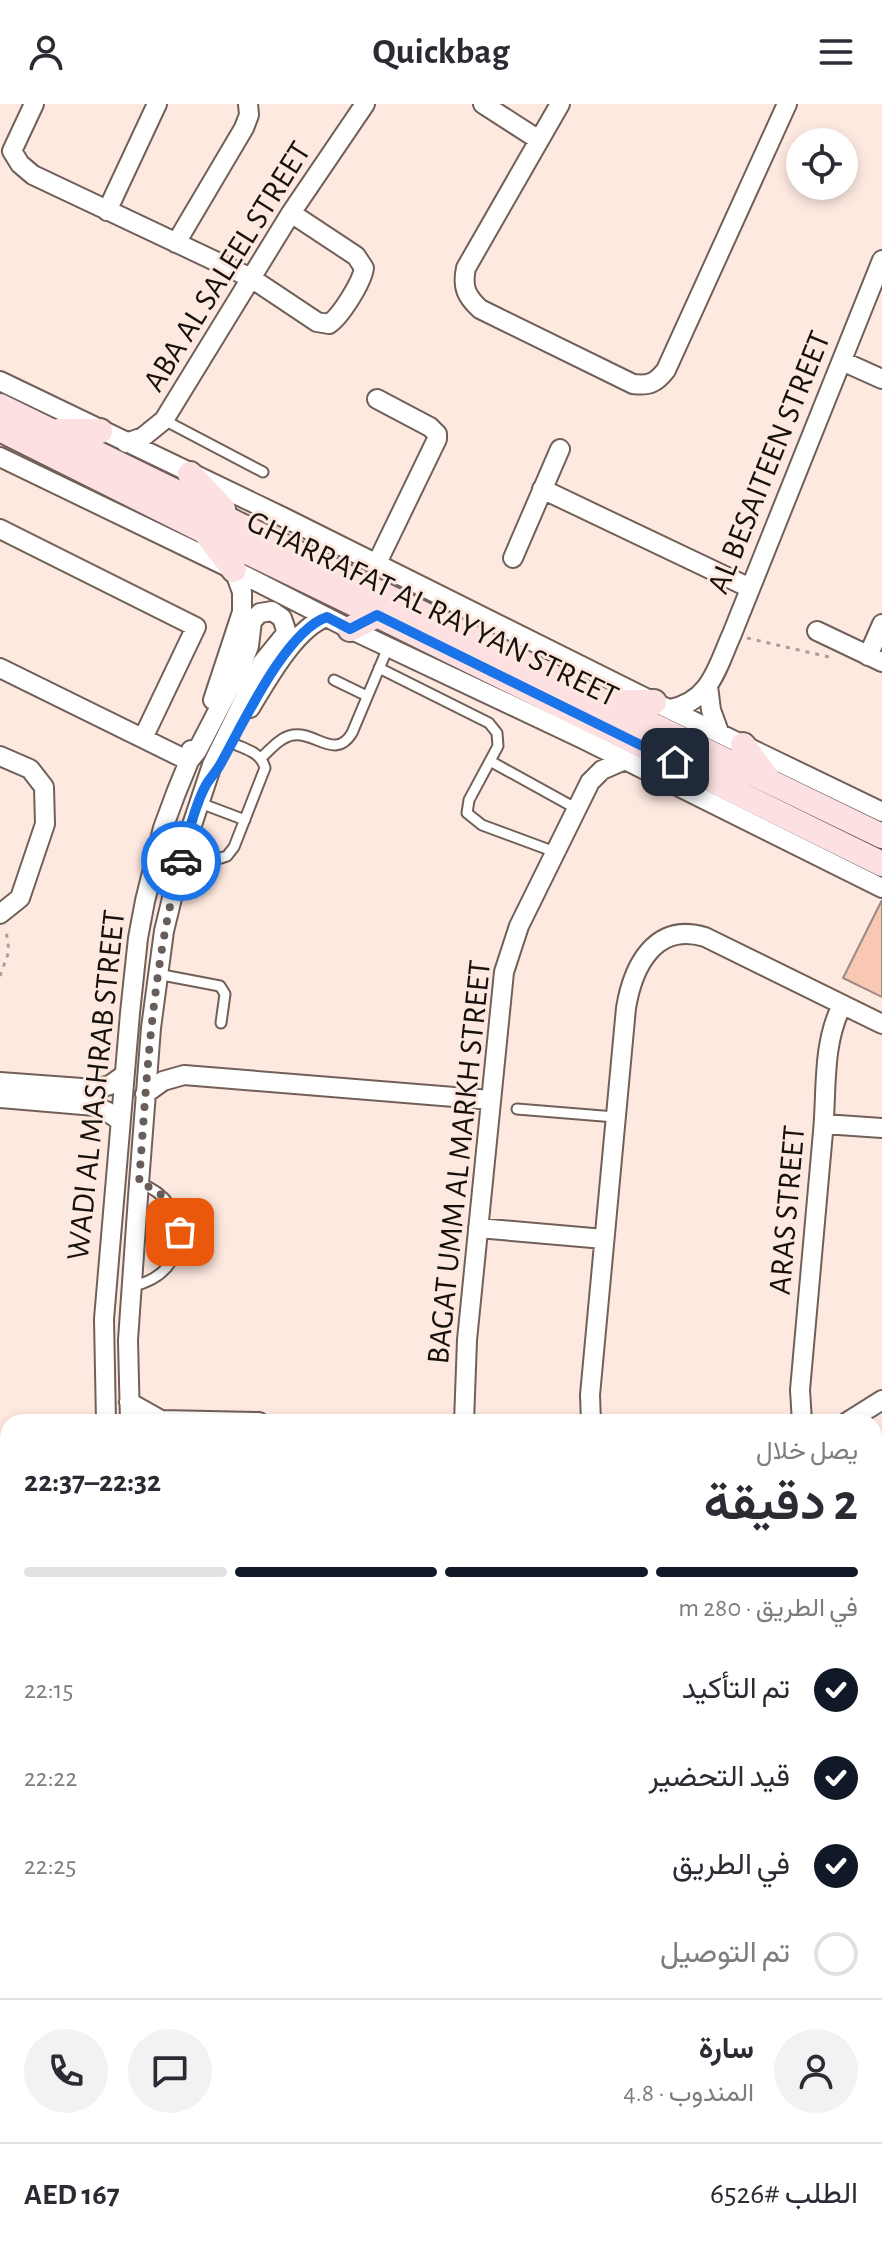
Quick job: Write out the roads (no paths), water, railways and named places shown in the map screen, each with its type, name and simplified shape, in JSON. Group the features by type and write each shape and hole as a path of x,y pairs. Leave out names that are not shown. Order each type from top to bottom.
{"main road":[{"name":"GHARRAFAT AL RAYYAN STREET","path":"0,406 882,836"},
{"name":"GHARRAFAT AL RAYYAN STREET","path":"0,429 377,615 878,876"},
{"path":"51,431 100,431"},
{"path":"180,469 235,523"},
{"path":"204,531 234,570"},
{"path":"350,629 377,615"},
{"path":"607,702 662,706"},
{"path":"743,745 770,781"}],"street":[{"path":"34,104 12,151 20,164 33,175 251,278 325,325 336,319 362,277 364,268 356,256 291,213"},
{"path":"107,211 157,104"},
{"path":"176,243 244,128 249,115 248,104"},
{"name":"ABA AL SALEEL STREET","path":"126,443 143,437 164,420 291,213 365,104"},
{"path":"483,104 539,140"},
{"path":"560,104 466,268 463,283 468,298 480,309 633,384 646,386 658,381 666,370 787,104"},
{"name":"AL BESAITEEN STREET","path":"708,686 732,634 882,260"},
{"path":"842,361 882,379"},
{"name":"GHARRAFAT AL RAYYAN STREET","path":"0,381 882,812"},
{"path":"376,565 437,439 435,430 377,399"},
{"name":"ABA AL SALEEL STREET","path":"164,420 162,438 166,456 180,469"},
{"path":"513,558 560,449"},
{"name":"GHARRAFAT AL RAYYAN STREET","path":"0,457 350,629 878,876"},
{"path":"542,489 750,588"},
{"path":"0,529 196,627 143,738"},
{"name":"WADI AL MASHRAB STREET","path":"106,1414 104,1319 138,938 163,828 189,761 192,745 214,697 242,612 242,592 234,570"},
{"name":"WADI AL MASHRAB STREET","path":"130,1414 128,1340 145,1094 164,931 184,849 218,751 258,669 284,636 285,624 278,614 272,611 260,613 252,621 246,655 201,744 189,761"},
{"name":"WADI AL MASHRAB STREET","path":"202,795 257,697 300,634 317,620 327,617"},
{"path":"817,631 875,659 882,624"},
{"path":"0,668 189,761"},
{"path":"662,706 692,702 708,686"},
{"path":"708,686 711,710 719,732"},
{"path":"581,738 591,759 590,782"},
{"path":"0,756 30,769 44,787 45,824 20,898 2,919"},
{"path":"590,782 602,770 625,760"},
{"name":"BAGAT UMM AL MARKH STREET","path":"464,1414 467,1340 504,972 519,926 590,782"},
{"path":"591,1414 615,1117 629,993 643,960 664,938 677,933 692,933 882,1024"},
{"name":"ARAS STREET","path":"802,1414 800,1390 829,1039 842,1005"},
{"path":"149,1045 164,1063 184,1075"},
{"path":"0,1082 95,1089 110,1085 124,1075"},
{"path":"145,1094 163,1081 184,1075 491,1100"},
{"path":"0,1098 95,1106 120,1121"},
{"path":"824,1124 882,1128"},
{"path":"478,1228 604,1239"},
{"path":"860,1414 882,1400"},
{"path":"129,1402 147,1414"}],"lane":[{"path":"164,420 263,472"},
{"path":"261,758 290,735 307,736 331,745 341,744 349,738 389,645"},
{"path":"379,668 489,723 497,733 498,746 469,800 467,813 482,825 555,852"},
{"path":"334,680 367,696"},
{"path":"184,849 215,858 227,856 234,847 264,773 264,763 261,758 232,743"},
{"path":"490,761 577,809"},
{"path":"202,795 245,820"},
{"path":"157,974 220,986 225,994 221,1023"},
{"path":"517,1109 615,1117"},
{"path":"132,1286 144,1284 161,1274 173,1260 179,1241 178,1222 171,1205 157,1191 139,1183"}]}
